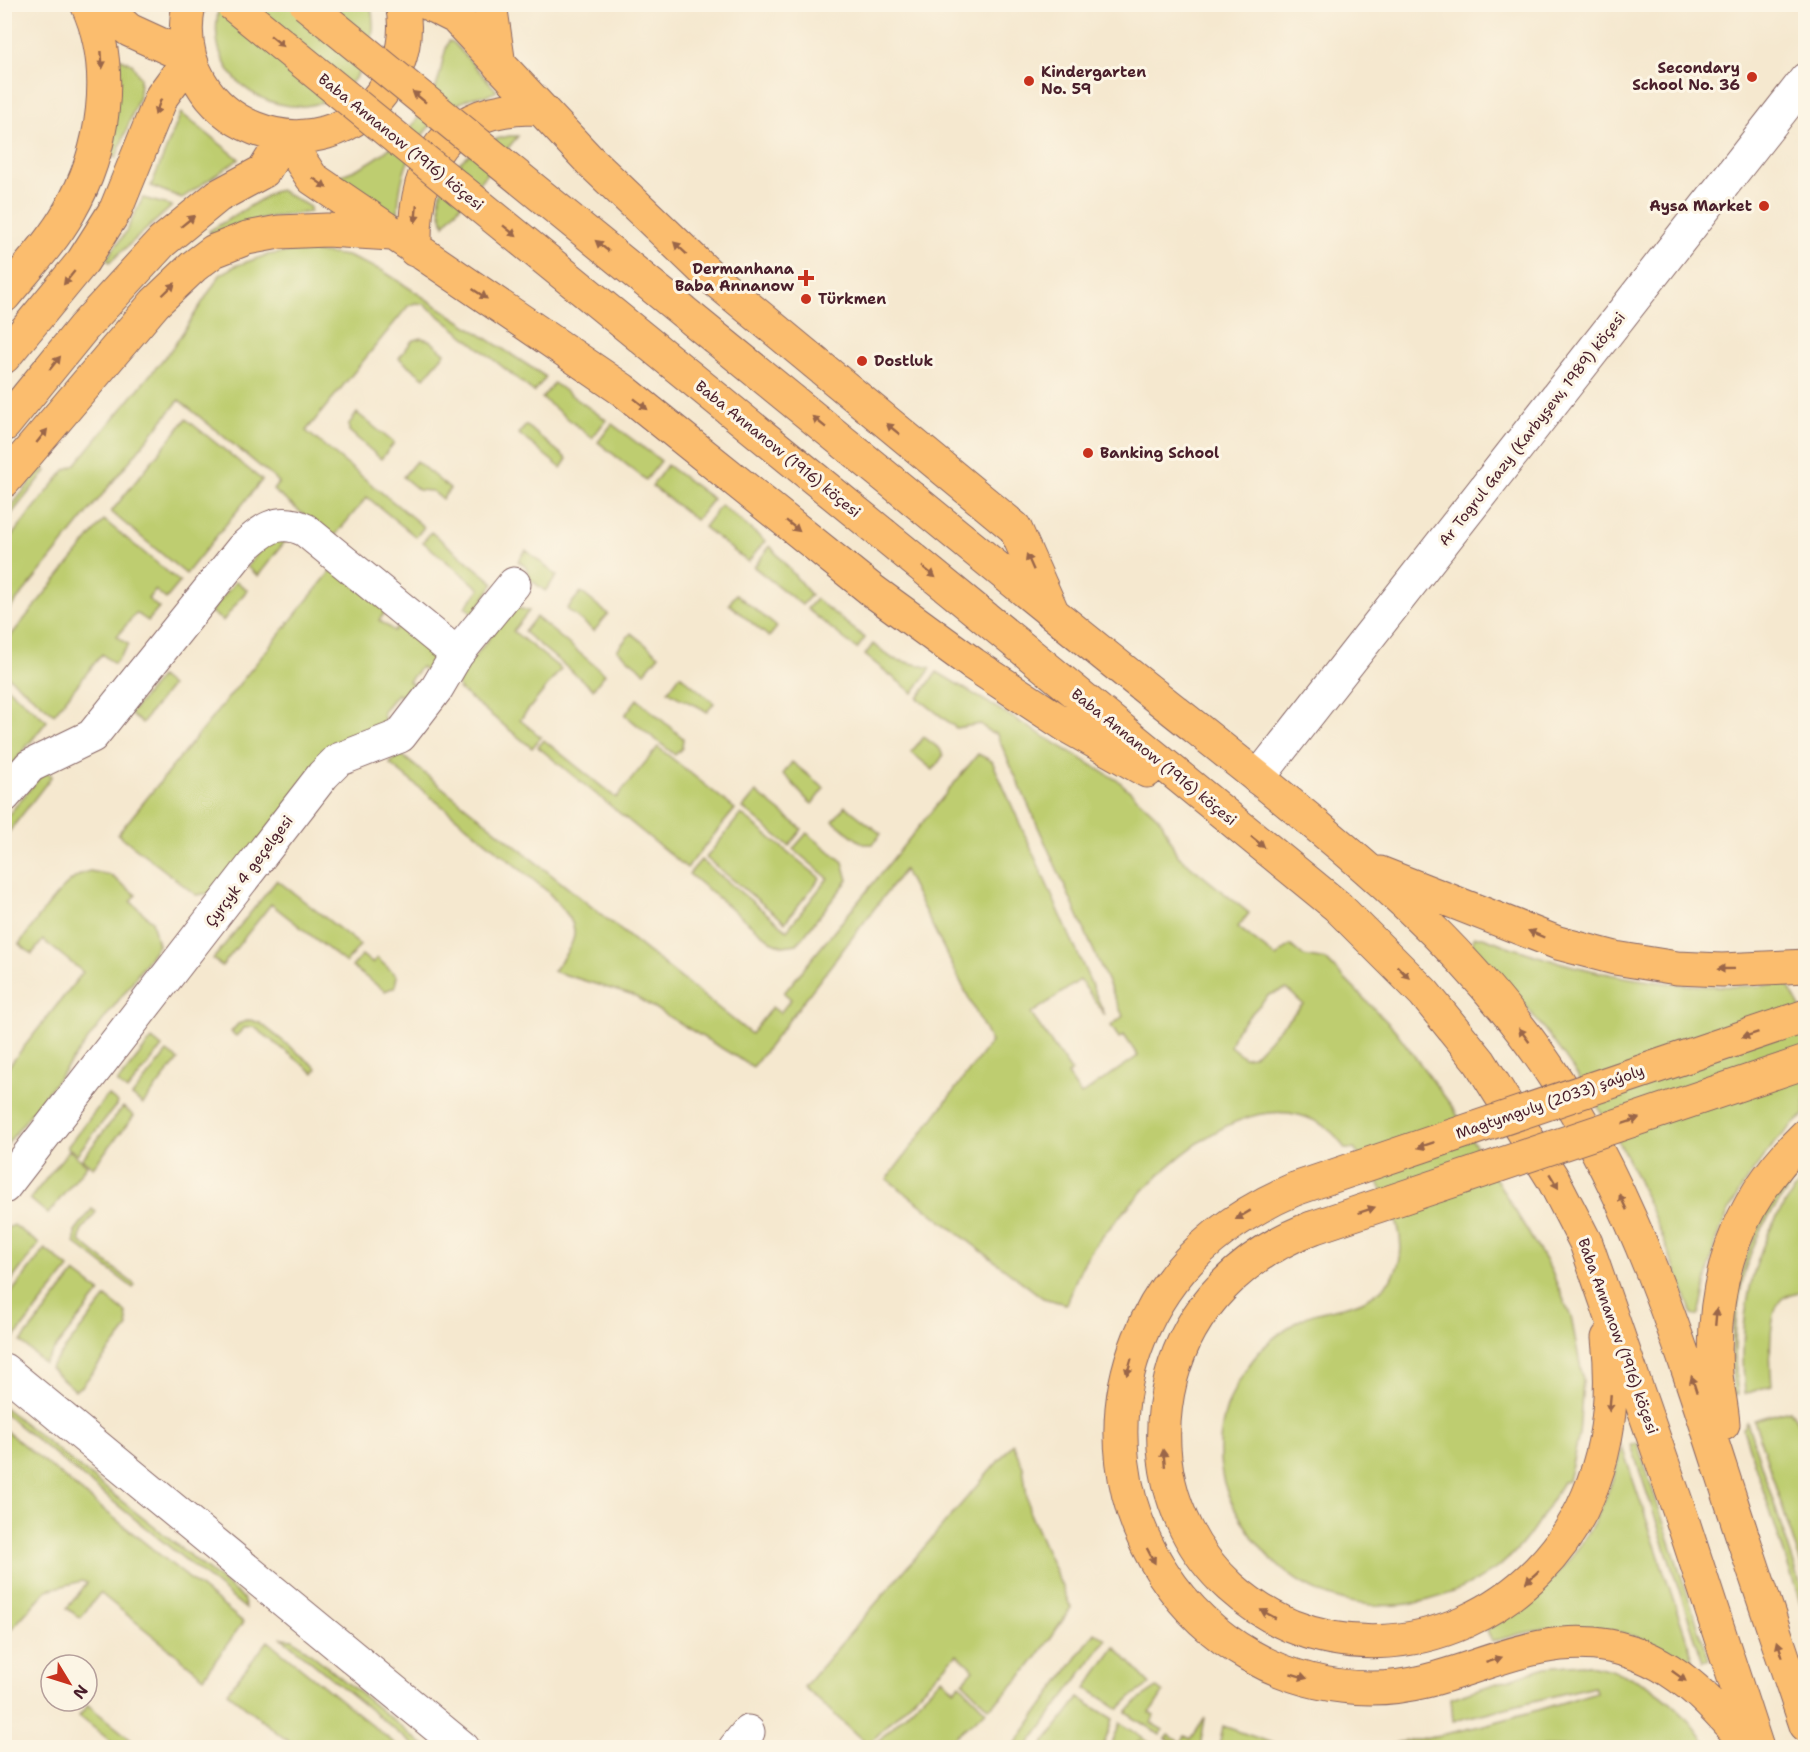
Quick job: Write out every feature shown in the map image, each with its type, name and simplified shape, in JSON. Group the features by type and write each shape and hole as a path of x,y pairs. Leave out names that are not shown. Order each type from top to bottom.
{"main road":[{"path":"4,296 69,213 92,159 102,108 103,57 94,19 87,4"},
{"path":"100,4 129,30 190,58"},
{"path":"189,4 186,38 190,58 204,88 225,112 253,129 285,137 303,137 338,128 355,120 382,95 399,62 403,44 402,4"},
{"name":"Baba Annanow (1916) köçesi","path":"232,4 1337,906 1424,993 1459,1034 1500,1093 1569,1207 1601,1282 1757,1748"},
{"path":"306,4 1054,616 1369,868 1459,958 1497,1000 1556,1080 1592,1140 1654,1272 1692,1376 1806,1725"},
{"path":"429,4 455,17 540,108 659,229 709,275 1015,528 1054,616"},
{"path":"490,4 500,65"},
{"path":"4,357 83,261 116,209 162,96 190,58"},
{"path":"403,242 415,219 423,176 434,155 448,137 467,122 494,112 516,108 540,108"},
{"path":"285,137 312,178 623,390 873,591 973,664 1067,726 1224,814"},
{"path":"4,425 83,328 162,242 218,196 264,171 285,137"},
{"path":"4,481 155,303 194,266 214,251 247,238 279,232 327,230 403,242"},
{"path":"1369,868 1558,943 1615,958 1677,968 1722,970 1806,966"},
{"name":"Magtymguly (2033) şaýoly","path":"1750,1748 1699,1690 1660,1664 1628,1650 1590,1643 1550,1644 1503,1656 1438,1679 1392,1688 1347,1687 1304,1678 1254,1657 1208,1625 1178,1595 1153,1560 1135,1520 1124,1480 1121,1407 1130,1363 1146,1322 1161,1295 1194,1253 1240,1217 1295,1189 1806,1016"},
{"path":"1601,1282 1612,1371 1607,1435 1588,1496 1560,1547 1546,1564 1515,1590 1459,1625 1405,1641 1384,1643 1321,1637 1282,1622 1241,1597 1212,1568 1190,1536 1179,1515 1166,1468 1163,1443 1163,1416 1174,1366 1185,1340 1210,1300 1225,1282 1261,1252 1311,1228 1806,1062"},
{"path":"1731,1501 1717,1376 1715,1326 1719,1288 1727,1256 1748,1208 1778,1164 1806,1136"}],"street":[{"name":"Ar Togrul Gazy (Karbyşew, 1989) köçesi","path":"1258,778 1806,79"},
{"path":"4,796 30,766 92,736 242,549 258,534 276,524 295,525 305,530 457,654"},
{"name":"Çyrçyk 4 geçelgesi","path":"4,1187 322,775 338,760 400,736 437,688 457,654 514,585"},
{"path":"4,1370 460,1747"}],"green space":[{"path":"370,4 373,31 366,58 349,85 325,101 297,106 270,101 245,88 226,66 217,39 220,5"},
{"path":"449,41 453,42 497,91 470,98 450,109 425,132 408,161 399,195 398,213 395,215 338,176 368,163 383,153 419,117 436,87"},
{"path":"117,57 132,64 140,78 139,96 116,158 110,156 114,140"},
{"path":"181,113 239,159 182,198 151,186"},
{"path":"509,136 518,136 444,225 440,211 440,197 449,176 476,149"},
{"path":"280,190 310,207 310,212 265,218 213,237 209,231 273,192"},
{"path":"143,198 172,206 110,262 106,259 124,235"},
{"path":"302,250 347,256 383,271 546,377 534,392 424,304 415,303 408,306 306,431 424,527 416,537 367,497 333,538 273,490 279,482 179,400 5,615 5,544 65,470 75,465 174,346 220,275 235,266 267,255"},
{"path":"421,338 429,340 445,353 424,378 399,358 412,341"},
{"path":"554,383 606,420 592,438 542,398"},
{"path":"357,413 394,443 381,459 349,431 349,424"},
{"path":"186,419 262,480 186,574 111,512"},
{"path":"612,424 661,461 646,480 598,442"},
{"path":"526,425 567,459 561,468 519,434"},
{"path":"416,461 450,489 442,499 432,491 419,490 403,477"},
{"path":"667,465 713,499 696,520 652,486"},
{"path":"42,468 46,471 5,522 5,514"},
{"path":"721,505 765,541 748,562 704,527"},
{"path":"104,520 180,582 166,599 155,590 148,599 159,608 148,621 136,613 117,636 129,645 114,664 102,654 54,714 5,674 5,643"},
{"path":"431,532 494,583 474,614 465,607 480,589 423,542"},
{"path":"290,535 258,576 247,567 270,537"},
{"path":"770,546 811,595 802,605 754,567"},
{"path":"526,550 557,576 545,591 530,579 526,567 518,561"},
{"path":"334,567 387,610 379,620 394,631 402,622 439,653 429,674 421,667 409,681 417,689 408,699 397,694 383,711 385,726 211,893 196,895 118,834"},
{"path":"236,581 247,590 223,621 211,612"},
{"path":"581,592 608,614 594,631 567,609"},
{"path":"736,594 777,627 769,637 729,604"},
{"path":"816,599 865,638 857,649 807,609"},
{"path":"514,607 529,611 513,631 561,669 520,720 541,737 532,748 460,690 456,680"},
{"path":"536,617 605,674 593,689 524,632"},
{"path":"631,633 659,655 645,672 617,650"},
{"path":"873,644 893,659 931,668 913,693 865,655"},
{"path":"937,672 1120,782 1161,820 1177,855 1249,913 1238,927 1276,957 1290,945 1303,956 1326,960 1395,1030 1453,1108 1551,1270 1571,1317 1583,1380 1579,1435 1568,1481 1563,1482 1525,1541 1494,1570 1462,1588 1428,1600 1393,1605 1359,1604 1326,1595 1296,1579 1269,1557 1246,1527 1227,1492 1221,1469 1222,1425 1237,1384 1249,1365 1263,1348 1298,1321 1313,1314 1362,1301 1384,1287 1396,1269 1401,1250 1398,1229 1391,1207 1354,1149 1345,1149 1337,1137 1326,1128 1299,1115 1270,1113 1241,1120 1212,1134 1157,1176 1112,1225 1085,1260 1066,1304 1043,1298 887,1179 991,1042 904,870 753,1067 634,996 553,971 570,947 573,938 572,922 566,913 547,891 390,764 399,753 751,1034 772,1007 780,1013 791,999 784,993 978,754 992,761 1105,1015 1080,980 1031,1014 1071,1071 1067,1075 1081,1095 1138,1056 1124,1035 1119,1038 1111,1026 1123,1016 996,733 991,733 980,724 956,728 918,698","holes":["1287,989 1303,1004 1253,1056 1244,1057 1230,1046 1236,1030 1269,995"]},
{"path":"680,675 714,703 707,712 668,691"},
{"path":"160,677 171,686 142,723 130,714"},
{"path":"5,686 47,721 5,774"},
{"path":"637,699 683,738 682,748 675,755 625,715"},
{"path":"924,737 940,749 943,756 933,770 911,752"},
{"path":"544,740 616,798 658,747 735,809 687,868 538,747"},
{"path":"792,762 824,788 812,804 783,774"},
{"path":"45,771 52,776 5,837 5,819"},
{"path":"756,792 802,829 789,846 743,808"},
{"path":"845,806 881,834 873,844 863,844 833,821"},
{"path":"741,814 820,878 785,922 706,858"},
{"path":"807,833 843,862 848,880 797,944 783,946 771,941 689,874 701,860 787,930 828,878 793,849"},
{"path":"90,871 110,875 136,895 131,902 152,921 158,945 128,988 5,1147 5,1071 83,972 43,940 32,954 19,944 61,891 80,875"},
{"path":"277,880 360,945 346,963 271,904 222,966 213,959"},
{"path":"1474,937 1483,937 1557,962 1594,971 1670,984 1748,986 1787,984 1805,1017 1805,1114 1763,1157 1740,1190 1722,1226 1712,1253 1698,1316 1692,1314 1633,1170 1607,1122 1554,1042 1472,944"},
{"path":"362,955 372,963 377,958 397,976 395,987 385,991 352,967"},
{"path":"250,1020 260,1023 317,1068 314,1073 254,1027 244,1028 236,1036 231,1032 238,1024"},
{"path":"152,1039 162,1047 127,1091 117,1083"},
{"path":"167,1052 178,1060 143,1104 132,1096"},
{"path":"108,1095 118,1103 77,1154 67,1147"},
{"path":"123,1107 134,1116 93,1167 82,1159"},
{"path":"69,1150 87,1165 48,1214 30,1199"},
{"path":"1805,1159 1800,1171 1764,1224 1747,1264 1736,1329 1738,1394 1733,1395 1733,1327 1742,1269 1765,1214"},
{"path":"1805,1177 1805,1290 1783,1298 1774,1314 1771,1339 1772,1385 1745,1394 1744,1335 1746,1307 1752,1279 1772,1226"},
{"path":"92,1209 96,1212 81,1231 80,1241 135,1285 133,1288 75,1243 75,1231"},
{"path":"14,1225 39,1244 5,1289 5,1229"},
{"path":"45,1249 69,1268 15,1337 5,1327 5,1301"},
{"path":"75,1273 100,1292 44,1363 21,1342"},
{"path":"106,1297 126,1313 128,1327 82,1386 75,1390 50,1368"},
{"path":"4,1407 243,1598 246,1609 5,1414"},
{"path":"1790,1410 1799,1425 1805,1428 1805,1577 1754,1420"},
{"path":"1747,1422 1805,1598 1805,1617 1743,1429"},
{"path":"5,1430 243,1622 204,1677 100,1593 80,1618 67,1608 87,1583 82,1581 47,1590 5,1636"},
{"path":"1637,1443 1709,1659 1703,1662 1631,1445"},
{"path":"1013,1444 1023,1467 1029,1511 1071,1608 1024,1673 989,1708 963,1682 974,1670 957,1654 868,1745 804,1687"},
{"path":"1622,1447 1696,1667 1647,1641 1597,1628 1546,1629 1492,1642 1487,1630 1536,1594 1557,1574 1590,1530 1613,1477"},
{"path":"1095,1632 1106,1640 1027,1747 1013,1747"},
{"path":"282,1638 293,1639 426,1747 416,1747"},
{"path":"268,1641 399,1747 295,1747 227,1692"},
{"path":"1115,1647 1150,1684 1131,1697 1119,1709 1086,1688"},
{"path":"1582,1664 1621,1673 1654,1690 1683,1715 1708,1747 1364,1747 1453,1732 1510,1718 1596,1692 1594,1686 1453,1721 1451,1698 1546,1667"},
{"path":"942,1678 954,1690 960,1684 986,1711 942,1747 872,1747"},
{"path":"1157,1688 1163,1693 1150,1713 1155,1716 1151,1723 1163,1730 1160,1735 1126,1713 1136,1702"},
{"path":"1079,1698 1113,1719 1103,1747 1041,1747"},
{"path":"81,1713 98,1713 135,1743 132,1747 118,1747 79,1716"},
{"path":"1205,1718 1200,1747 1180,1747 1166,1739 1169,1735 1181,1743 1185,1736 1191,1739"},
{"path":"1120,1723 1153,1745 1151,1747 1139,1741 1135,1747 1129,1744 1127,1747 1111,1747"},
{"path":"1223,1726 1278,1745 1276,1747 1219,1747"}],"place":[{"name":"Secondary School No. 36","path":"1752,77"},
{"name":"Kindergarten No. 59","path":"1029,81"},
{"name":"Aysa Market","path":"1764,206"},
{"name":"Dermanhana Baba Annanow","path":"806,278"},
{"name":"Türkmen","path":"806,299"},
{"name":"Dostluk","path":"862,361"},
{"name":"Banking School","path":"1088,453"}]}
